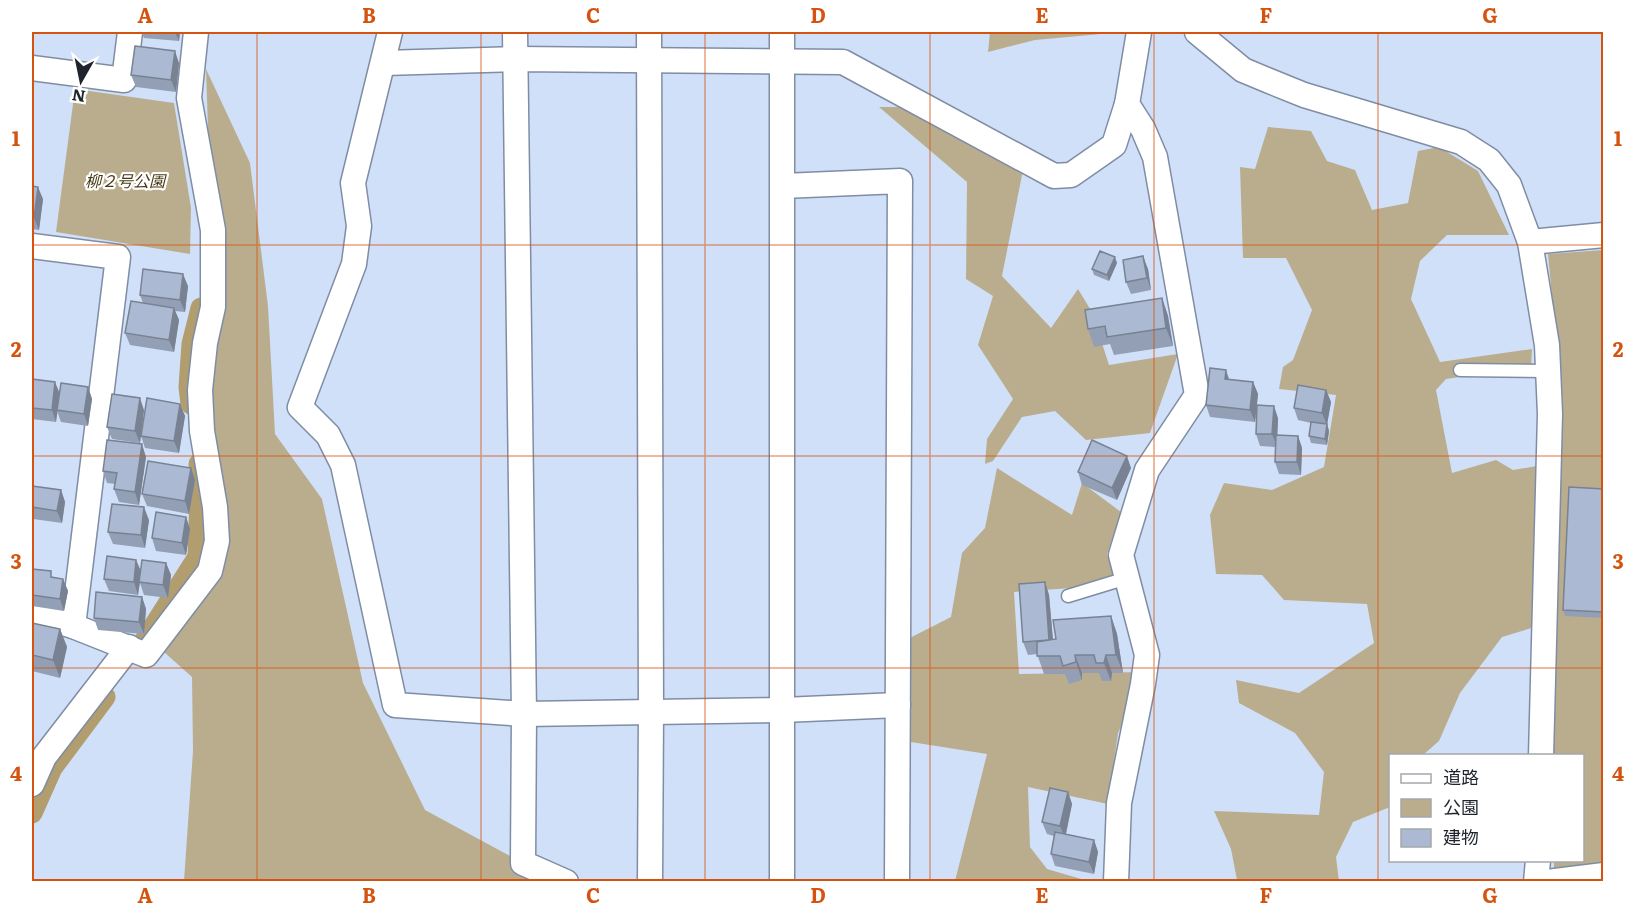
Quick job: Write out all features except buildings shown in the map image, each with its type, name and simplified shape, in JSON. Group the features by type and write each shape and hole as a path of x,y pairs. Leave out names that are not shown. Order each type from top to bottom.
{"street":[{"path":"32,68 124,80 130,32"},
{"path":"32,614 73,626 146,655 210,571 217,541 215,507 202,431 200,390 205,343 213,307 213,230 189,98 196,32"},
{"path":"390,32 353,183 359,226 354,264 300,407 328,435 343,465 395,705 524,714 783,710 898,705"},
{"path":"515,32 524,714 523,863 566,882"},
{"path":"649,32 650,882"},
{"path":"782,32 782,882"},
{"path":"384,63 515,59 843,62 1054,176 1071,175 1114,145 1127,104 1139,32"},
{"path":"1197,32 1243,70 1304,95 1461,142 1489,160 1509,185 1530,242 1547,345 1550,414 1541,754"},
{"path":"1116,882 1119,803 1147,655 1121,555 1147,470 1197,395 1155,157 1143,129 1127,104"},
{"path":"783,186 900,181 897,882"},
{"path":"1530,242 1604,235"},
{"path":"32,246 118,257 73,626"},
{"path":"32,783 44,757 129,647"},
{"path":"1536,882 1538,862"},
{"path":"1547,882 1604,875"}],"lane":[{"path":"1460,370 1548,371"},
{"path":"1068,596 1127,578"}],"green space":[{"path":"990,32 1123,32 1035,40 988,52"},
{"path":"206,69 250,163 268,306 275,434 322,499 363,683 425,810 553,881 184,881 193,751 192,677 155,644 214,552 201,403 213,275"},
{"name":"柳２号公園","path":"75,89 174,103 191,208 190,254 56,232"},
{"path":"879,107 906,107 1023,170 1002,276 1051,328 1078,289 1092,312 1109,365 1178,354 1150,433 1086,440 1055,411 1022,417 993,461 985,464 987,439 1013,399 978,345 993,296 966,279 967,182"},
{"path":"1268,127 1311,131 1327,161 1355,170 1372,210 1408,203 1418,151 1439,147 1478,171 1509,235 1447,235 1420,261 1411,299 1440,362 1532,349 1531,369 1446,379 1436,390 1452,473 1496,460 1513,470 1537,466 1545,624 1502,637 1460,693 1439,741 1424,754 1389,754 1389,807 1353,822 1336,857 1339,881 1237,880 1231,849 1214,811 1319,815 1324,772 1295,733 1239,703 1236,680 1299,693 1374,643 1367,604 1284,600 1262,575 1216,574 1210,515 1224,483 1272,490 1324,467 1336,395 1279,389 1283,367 1293,360 1312,310 1286,258 1243,258 1240,167 1255,169"},
{"path":"1603,250 1603,862 1554,869 1554,862 1584,862 1584,754 1551,754 1557,350 1548,254"},
{"path":"997,468 1072,515 1082,483 1121,512 1107,554 1117,585 1014,592 1019,674 1145,672 1118,733 1108,804 1028,787 1030,847 1047,869 1088,881 955,881 987,754 898,740 898,644 951,617 962,553 985,528"}],"waterway":[{"path":"191,404 189,387 192,344 201,308"},
{"path":"142,645 198,557 199,464"},
{"path":"32,813 52,768 105,697"}]}
